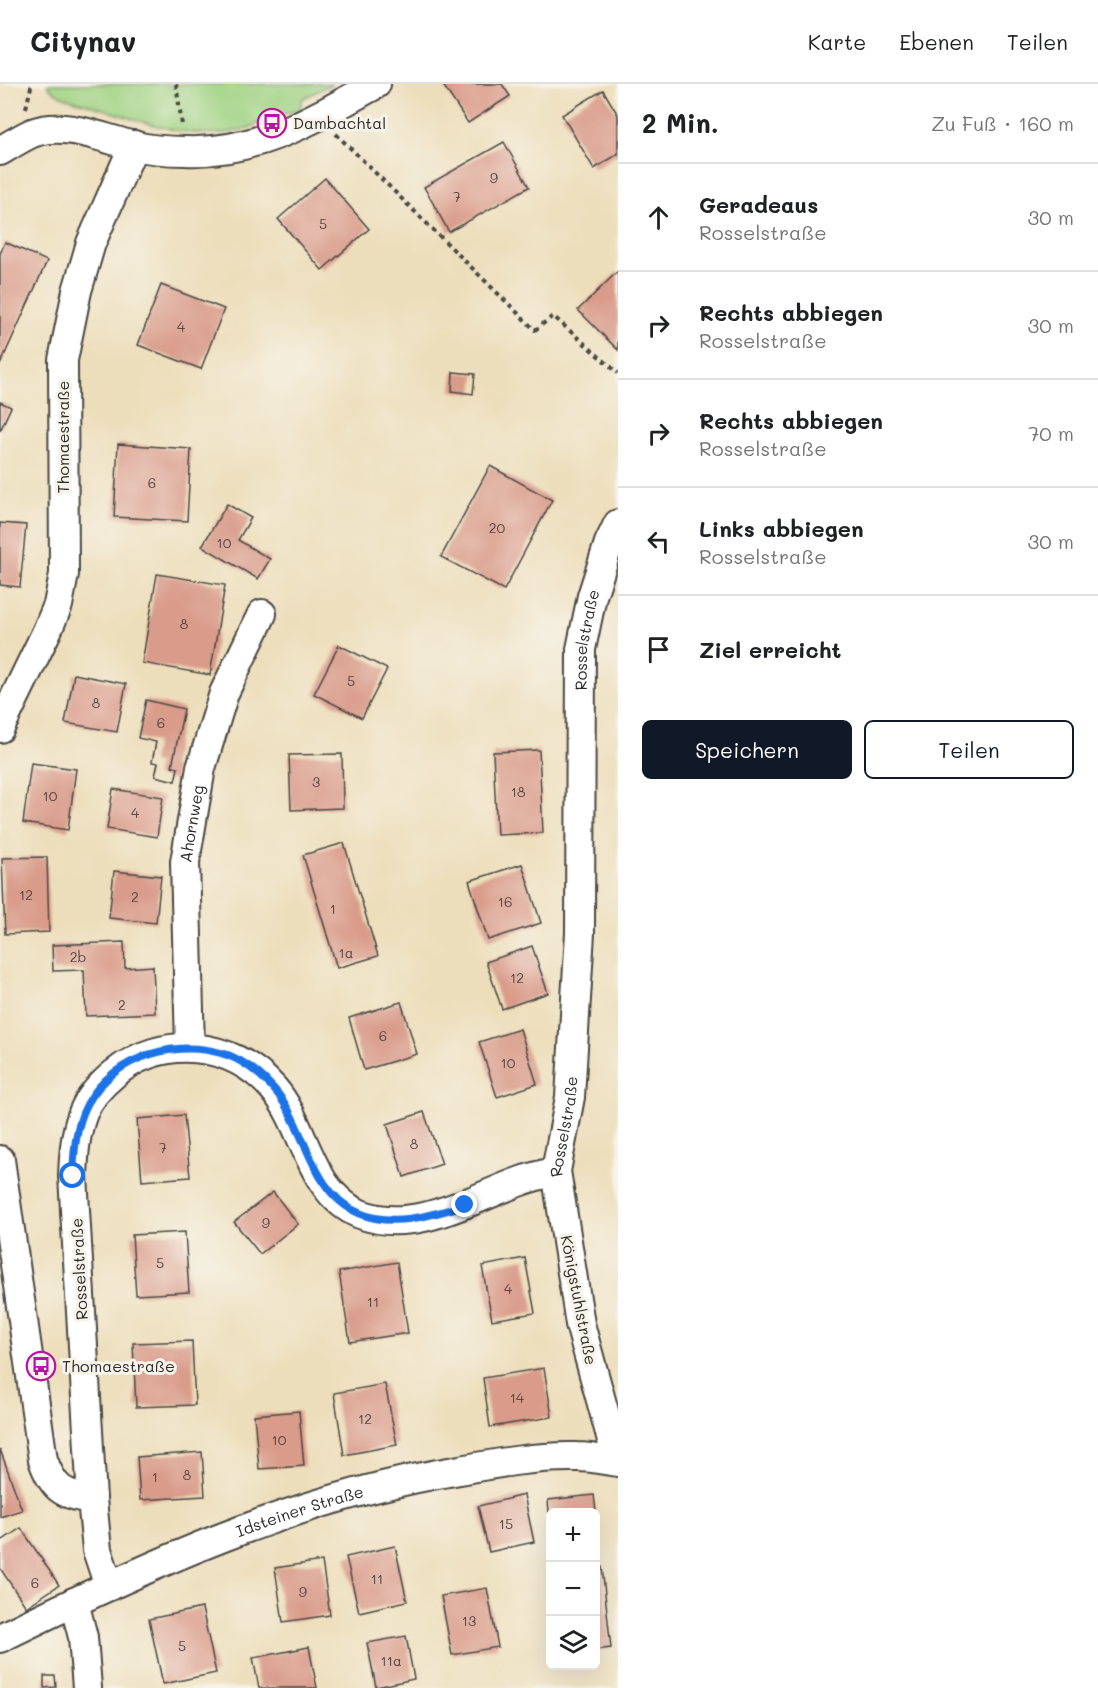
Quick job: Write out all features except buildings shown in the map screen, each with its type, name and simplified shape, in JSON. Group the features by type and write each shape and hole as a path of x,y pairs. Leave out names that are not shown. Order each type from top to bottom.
{"street":[{"path":"0,151 33,133 55,129 75,130 134,145 186,151 238,147 263,141 318,116 376,84"},
{"name":"Thomaestraße","path":"0,728 58,605 64,574 63,360 77,291 91,243 134,145"},
{"name":"Rosselstraße","path":"109,1586 97,1550 92,1499 73,1176 74,1143 84,1111 102,1084 127,1064 158,1051 190,1047 222,1053 251,1067 274,1089 291,1117 320,1177 336,1198 358,1213 383,1221 440,1213 556,1171 570,1097 580,933 581,649 592,596 609,543 618,524"},
{"name":"Ahornweg","path":"190,1047 185,862 201,768 224,693 262,614"},
{"path":"0,1160 43,1460 50,1478 59,1489 73,1497 92,1499"},
{"name":"Königstuhlstraße","path":"556,1171 580,1324 618,1462"},
{"name":"Idsteiner Straße","path":"0,1638 74,1602 216,1539 297,1509 352,1493 425,1476 528,1458 579,1457 618,1462"},
{"path":"74,1602 83,1636 87,1688"}],"path":[{"path":"176,84 186,151"},
{"path":"318,116 535,330 553,316 618,373"}],"green space":[{"path":"47,84 332,84 302,99 301,108 297,110 245,129 207,134 169,129 132,118 63,96"}],"place":[{"name":"Dambachtal","path":"272,123"},
{"name":"Thomaestraße","path":"41,1366"}],"route":[{"path":"73,1176 74,1143 84,1111 102,1084 127,1064 158,1051 190,1047 222,1053 251,1067 274,1089 291,1117 320,1177 336,1198 358,1213 383,1221 440,1213 465,1205"}]}
